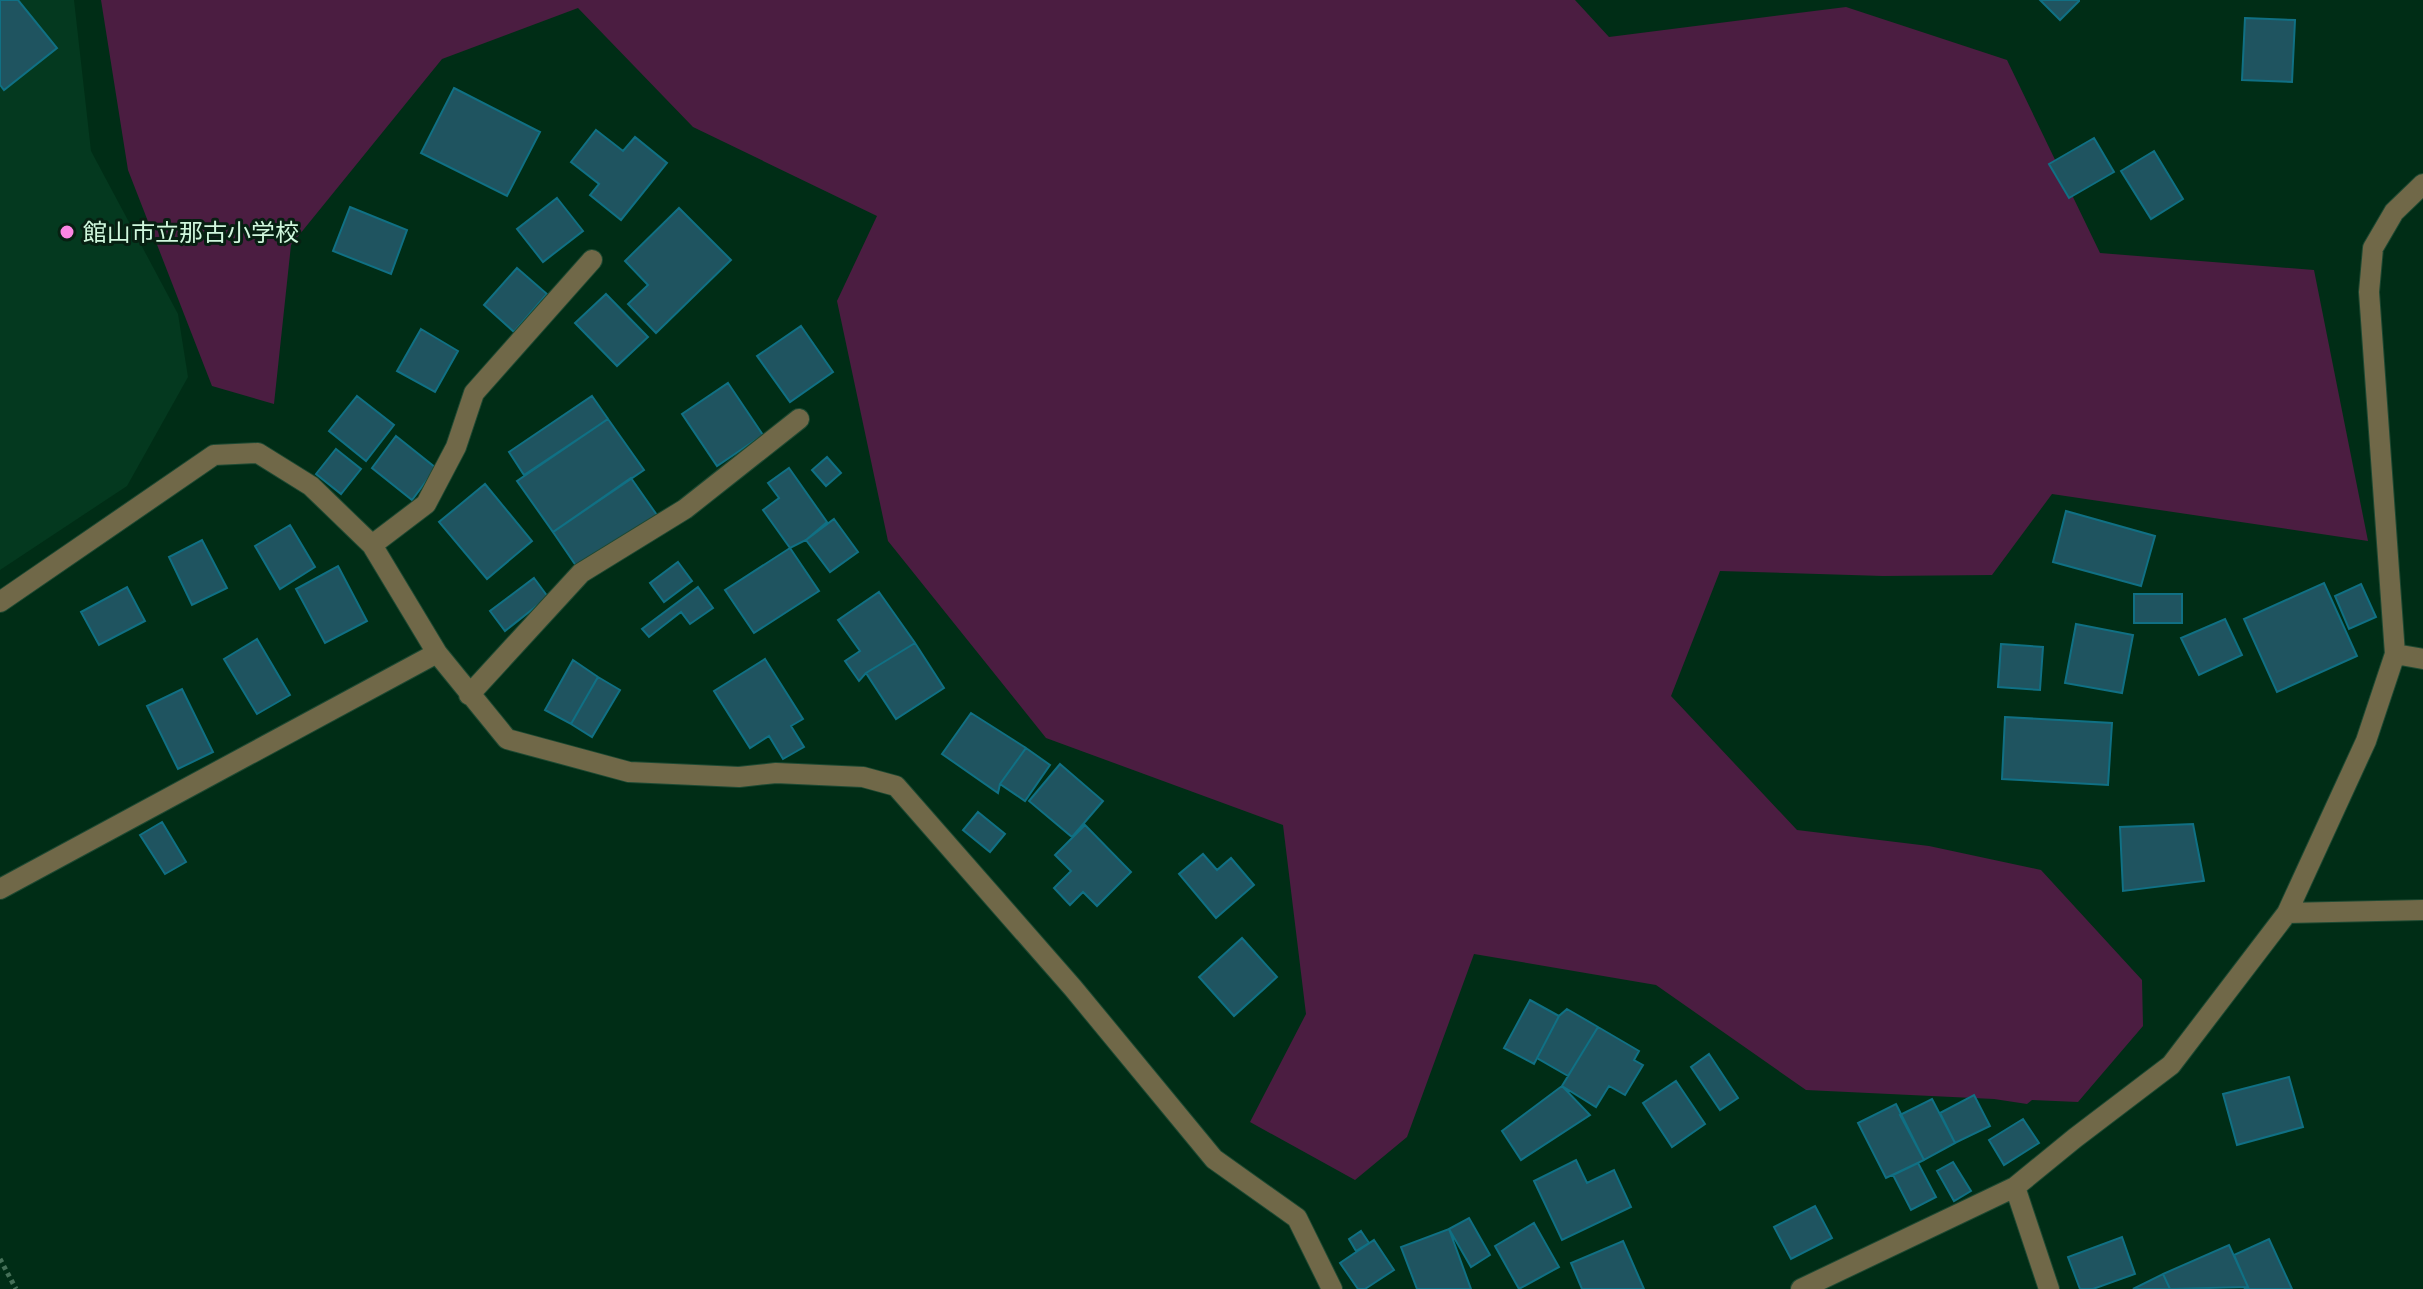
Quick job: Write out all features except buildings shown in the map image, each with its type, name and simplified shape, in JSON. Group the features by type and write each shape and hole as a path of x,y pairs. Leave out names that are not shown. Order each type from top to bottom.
{"street":[{"path":"1806,1288 2015,1187 2171,1065 2287,913 2366,741 2395,654 2369,292 2373,248 2394,212 2423,184"},
{"path":"372,545 426,504 456,447 474,393 592,260"},
{"path":"469,695 581,573 685,509 799,419"},
{"path":"0,602 214,455 258,453 311,486 372,545 437,653 507,739 629,772 739,777 776,773 863,777 896,786 1073,988 1214,1159 1297,1218 1332,1289"},
{"path":"0,889 437,653"},
{"path":"2395,654 2423,659"},
{"path":"2287,913 2423,910"},
{"path":"2015,1187 2049,1289"}],"path":[{"path":"0,1259 16,1289"}],"shaded area":[{"name":"館山市立那古小学校","path":"0,0 74,0 91,151 178,314 188,377 127,486 0,570"},
{"path":"101,0 1575,0 1609,37 1846,7 2007,60 2100,253 2314,270 2368,541 2052,494 1992,575 1883,576 1720,571 1671,696 1797,830 1929,846 2041,870 2142,980 2143,1026 2078,1102 2032,1100 2027,1104 1994,1099 1806,1090 1656,985 1474,954 1407,1137 1355,1180 1250,1122 1306,1014 1283,825 1046,738 888,541 837,301 877,216 693,127 578,8 442,59 291,245 274,404 212,386 128,170"}],"place":[{"name":"館山市立那古小学校","path":"67,232"}]}
